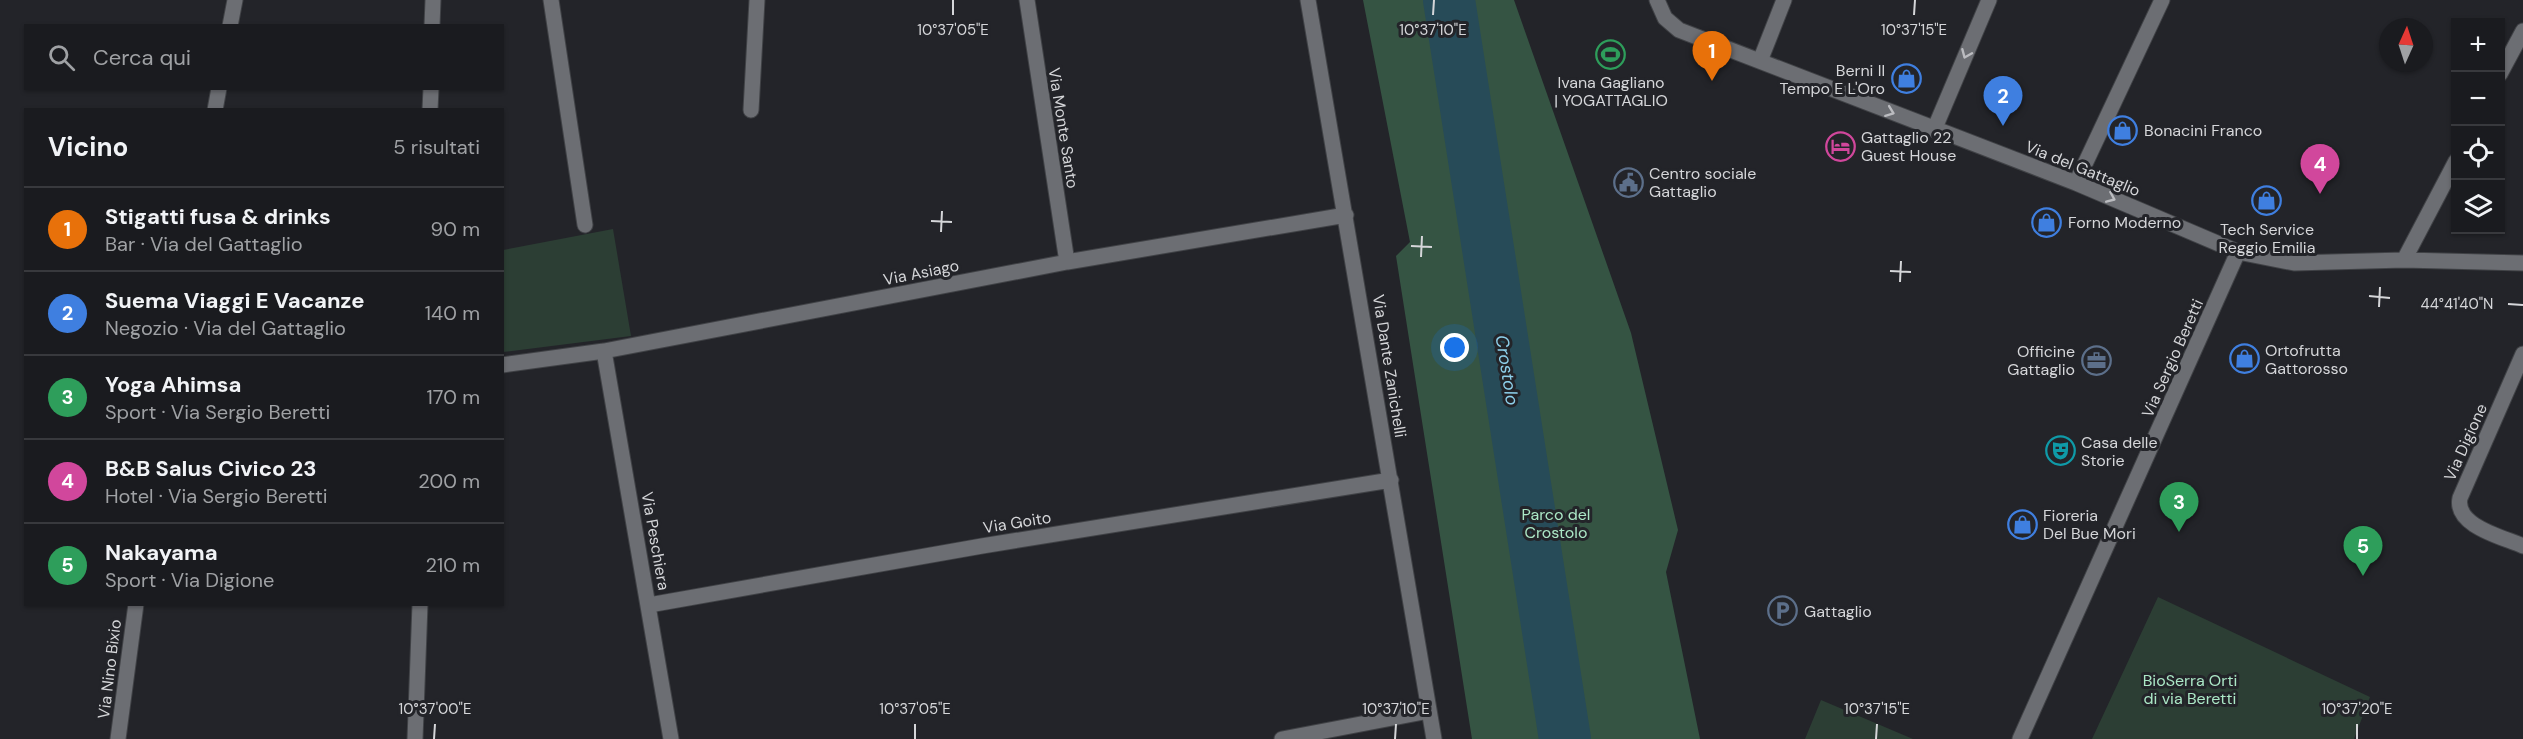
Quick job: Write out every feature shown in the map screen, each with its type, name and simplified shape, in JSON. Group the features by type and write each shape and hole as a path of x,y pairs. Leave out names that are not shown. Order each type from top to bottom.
{"street":[{"path":"230,24 235,0"},
{"path":"432,24 433,0"},
{"path":"551,0 585,225"},
{"path":"751,110 757,0"},
{"name":"Via Monte Santo","path":"1027,0 1067,262"},
{"name":"Via Dante Zanichelli","path":"1308,0 1434,739"},
{"name":"Via del Gattaglio","path":"1657,0 1665,18 1679,30 2076,183 2238,252"},
{"path":"1760,62 1784,0"},
{"path":"1934,130 1989,0"},
{"path":"2076,183 2162,0"},
{"path":"2501,72 2523,31"},
{"path":"215,108 219,90"},
{"path":"430,108 431,90"},
{"path":"2404,260 2451,171"},
{"name":"Via Asiago","path":"504,365 604,351 1067,262 1346,215"},
{"path":"2238,252 2294,263 2404,260 2523,263"},
{"name":"Via Sergio Beretti","path":"2020,739 2238,252"},
{"name":"Via Peschiera","path":"604,351 650,605 671,739"},
{"name":"Via Digione","path":"2523,354 2460,498 2459,506 2460,512 2469,522 2523,546"},
{"name":"Via Goito","path":"650,605 982,546 1391,480"},
{"name":"Via Nino Bixio","path":"118,739 136,606"},
{"path":"415,739 420,606"},
{"path":"1282,739 1429,711"}],"green space":[{"name":"Parco del Crostolo","path":"1363,0 1514,0 1631,333 1678,530 1666,572 1700,739 1472,739 1396,256 1410,242"},
{"path":"613,229 631,336 504,352 504,250"},
{"name":"BioSerra Orti di via Beretti","path":"2158,597 2370,697 2354,739 2092,739"},
{"path":"1821,700 1913,739 1805,739"}],"waterway":[{"name":"Crostolo","path":"1449,0 1565,739"}],"place":[{"name":"Ivana Gagliano | YOGATTAGLIO","path":"1611,54"},
{"name":"Berni Il Tempo E L'Oro","path":"1906,79"},
{"name":"Stigatti fusa & drinks","path":"1712,81"},
{"name":"Suema Viaggi E Vacanze","path":"2003,126"},
{"name":"Bonacini Franco","path":"2123,130"},
{"name":"Gattaglio 22 Guest House","path":"1840,146"},
{"name":"Centro sociale Gattaglio","path":"1628,182"},
{"name":"B&B Salus Civico 23","path":"2320,194"},
{"name":"Tech Service Reggio Emilia","path":"2267,201"},
{"name":"Forno Moderno","path":"2047,222"},
{"name":"Ortofrutta Gattorosso","path":"2244,359"},
{"name":"Officine Gattaglio","path":"2096,360"},
{"name":"Casa delle Storie","path":"2060,451"},
{"name":"Fioreria Del Bue Mori","path":"2022,524"},
{"name":"Yoga Ahimsa","path":"2179,532"},
{"name":"Nakayama","path":"2363,576"},
{"name":"Gattaglio","path":"1783,611"}]}
